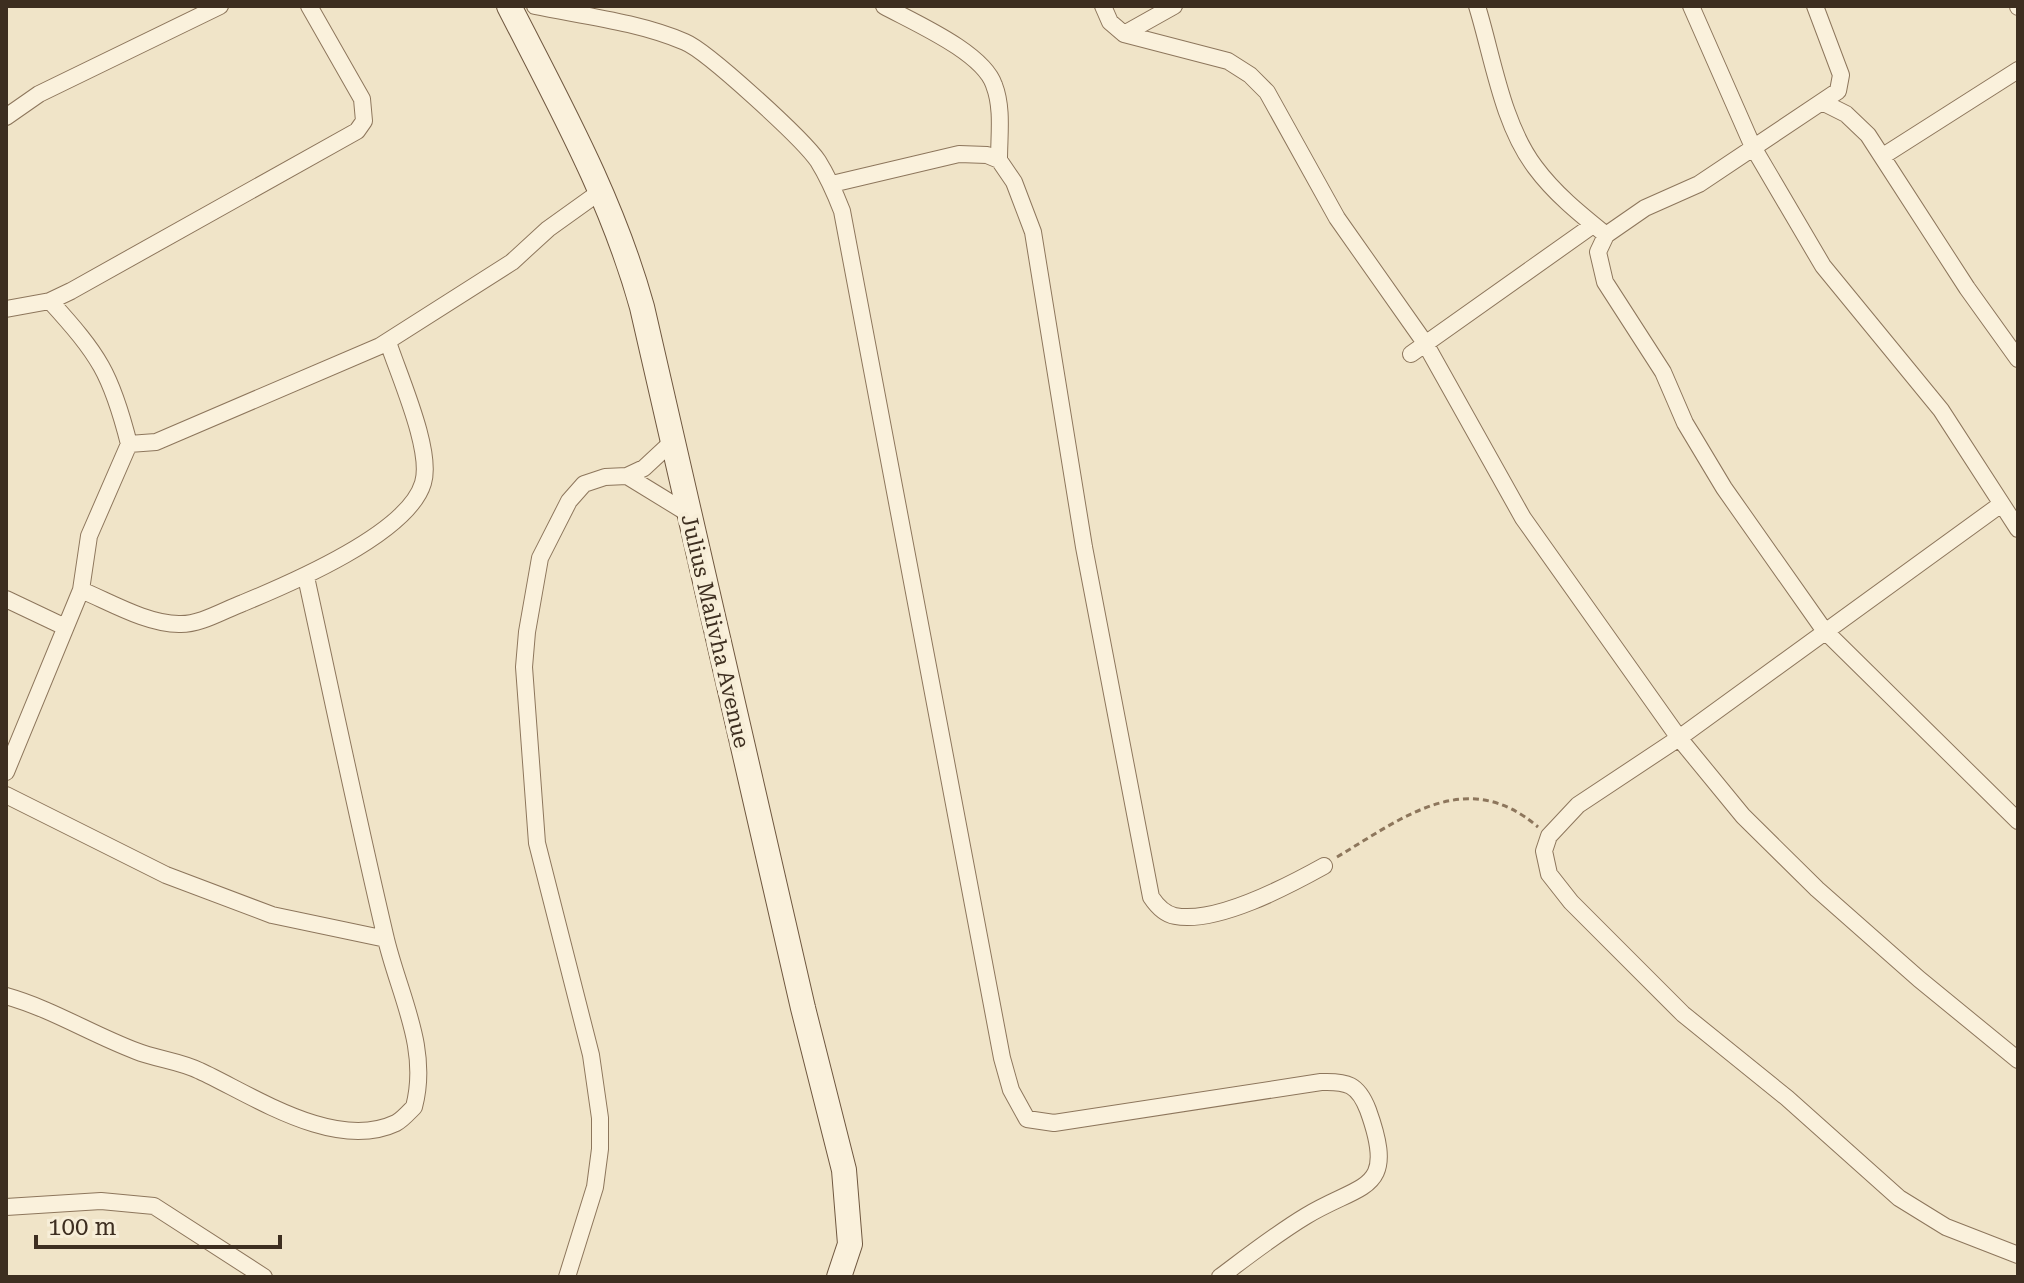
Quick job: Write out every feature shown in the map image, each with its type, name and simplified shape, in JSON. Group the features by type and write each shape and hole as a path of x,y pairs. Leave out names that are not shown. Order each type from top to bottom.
{"street":[{"path":"6,117 39,94 220,6"},
{"path":"6,309 50,301 357,131 366,110 362,99 309,6"},
{"name":"Julius Malivha Avenue","path":"509,6 623,240 673,441 803,1008 844,1170 850,1244 844,1275"},
{"path":"535,6 624,24 687,43 778,120 816,158 832,184 842,211 1002,1058 1020,1110 1027,1119 1054,1123 1346,1081 1357,1088 1375,1131 1379,1161 1364,1189 1303,1218 1220,1277"},
{"path":"884,6 946,40 981,66 994,83 1000,112 999,160"},
{"path":"1103,6 1110,22 1124,34 1228,61 1250,75 1267,92 1337,218 1425,343 1523,518 1679,738 1743,816 1817,889 1919,979 2018,1060"},
{"path":"1124,34 1174,6"},
{"path":"1477,6 1512,122 1528,154 1573,211 1599,230"},
{"path":"1691,6 1753,147 1823,266 1941,410 2018,529"},
{"path":"1411,354 1599,230 1699,184 1838,91 1841,75 1815,6"},
{"path":"1883,156 2018,70"},
{"path":"1822,102 1859,124 1883,156 1967,288 2018,359"},
{"path":"832,184 959,154 987,155 999,160 1014,182 1033,232 1084,547 1151,897 1159,908 1174,916 1225,911 1324,866"},
{"path":"129,444 156,442 188,431 388,342 512,262 548,229 601,191"},
{"path":"1599,230 1598,252 1605,282 1663,372 1685,423 1724,488 1824,630 2018,821"},
{"path":"6,772 81,590 89,536 129,444 109,375 90,344 50,301"},
{"path":"81,590 179,625 199,621 306,577 388,525 404,512 423,483 423,455 388,342"},
{"path":"567,1277 595,1187 600,1118 591,1055 537,843 524,667 540,558 569,501 584,484 605,477 627,476 644,468 673,441"},
{"path":"627,476 689,514"},
{"path":"2000,505 1679,738 1578,805 1549,836 1544,851 1549,874 1571,902 1683,1014 1787,1098 1899,1198 1946,1227 2018,1255"},
{"path":"6,996 38,1005 137,1051 198,1070 299,1120 335,1129 367,1128 396,1123 414,1107 419,1087 414,1033 386,939 306,577"},
{"path":"6,599 65,627"},
{"path":"6,795 166,875 272,915 386,939"},
{"path":"6,1207 101,1201 154,1206 264,1277"}],"path":[{"path":"1324,866 1391,824 1463,798 1495,799 1511,806 1549,836"}]}
